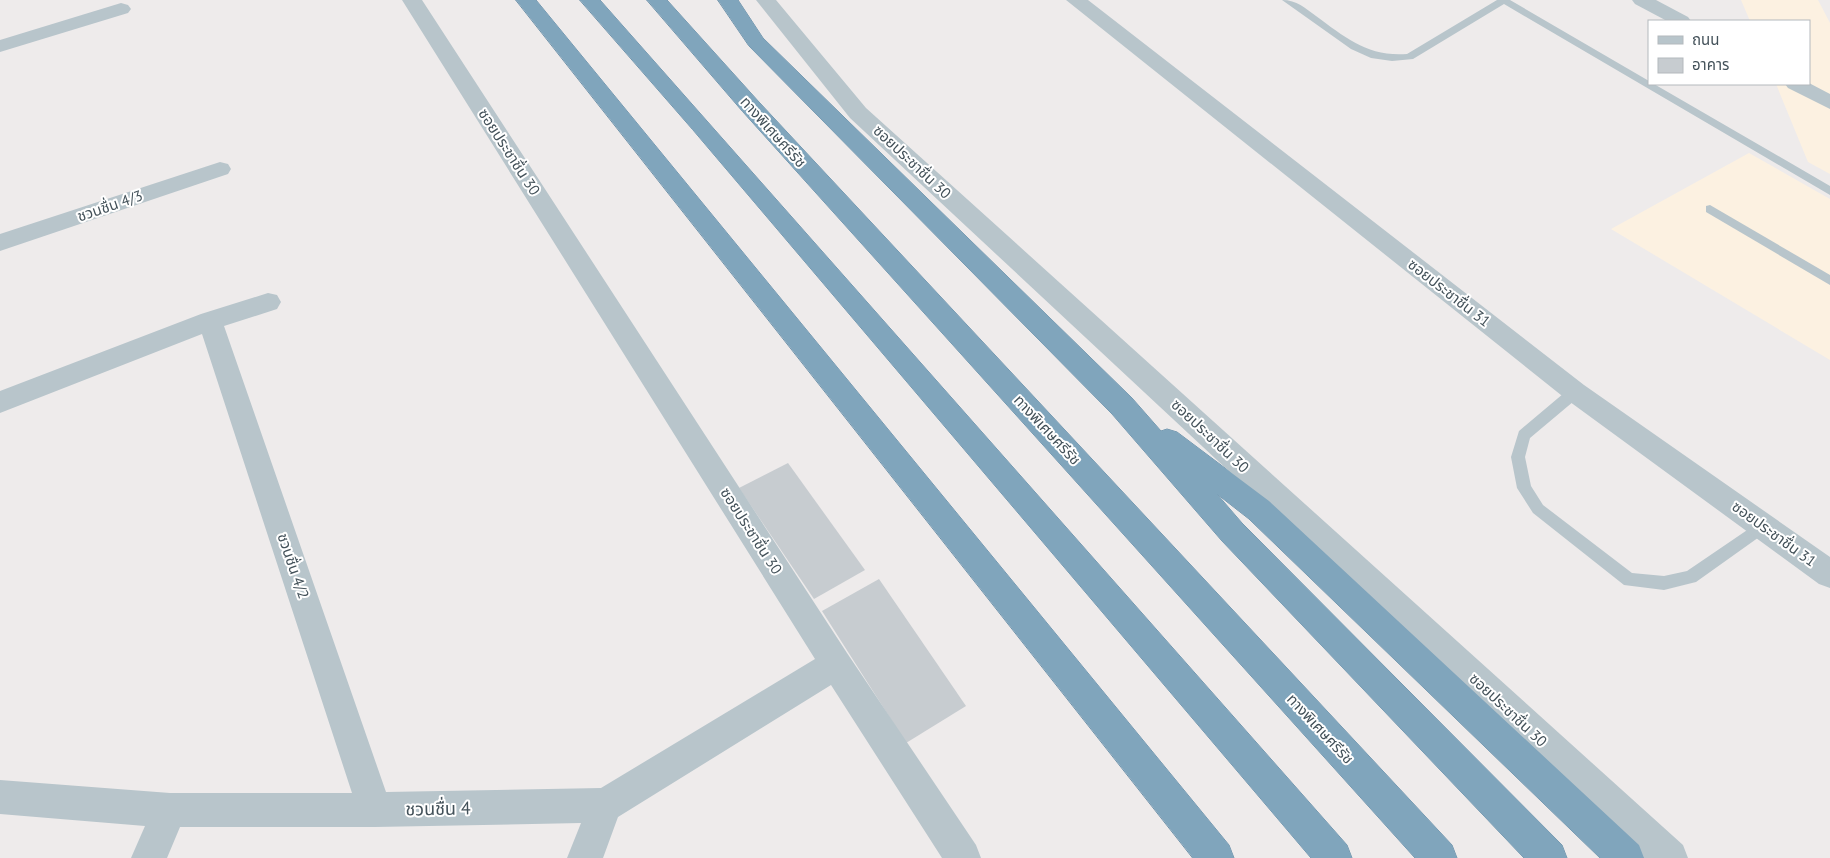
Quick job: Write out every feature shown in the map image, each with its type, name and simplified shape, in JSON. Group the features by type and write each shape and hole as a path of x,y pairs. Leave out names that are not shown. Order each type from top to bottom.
{"highway":[{"path":"526,0 1216,858"},
{"path":"590,0 701,124 1334,858"},
{"name":"ทางพิเศษศรีรัช","path":"657,0 750,107 1439,858"},
{"path":"728,0 756,42 1122,406 1232,532 1549,858"},
{"path":"1122,406 1259,510 1626,858"}],"street":[{"name":"ซอยประชาชื่น 30","path":"412,0 836,664 963,858"},
{"name":"ซอยประชาชื่น 30","path":"766,0 858,113 1670,858"},
{"name":"ซอยประชาชื่น 31","path":"1076,0 1575,392 1830,574"},
{"path":"1642,0 1679,20"},
{"path":"0,46 120,9"},
{"path":"1797,85 1830,102"},
{"name":"ชวนชื่น 4/3","path":"0,243 220,168"},
{"path":"0,402 210,321 268,302"},
{"name":"ชวนชื่น 4/2","path":"210,321 375,810"},
{"path":"584,858 605,805 836,664"},
{"name":"ชวนชื่น 4","path":"0,797 170,810 375,810 605,805"},
{"path":"149,858 170,810"}],"lane":[{"path":"1287,0 1358,48 1373,56 1391,59 1409,57 1503,0 1648,85"},
{"path":"1649,85 1830,191"},
{"path":"1710,208 1830,281"},
{"path":"1575,392 1524,435 1518,457 1524,488 1538,508 1629,580 1664,584 1691,577 1764,526"}],"shaded area":[{"path":"1741,0 1818,0 1830,23 1830,174 1808,162 1776,85 1810,85 1810,20 1750,20"},
{"path":"1749,153 1830,199 1830,360 1611,229"}],"building":[{"path":"788,463 865,570 814,599 739,488"},
{"path":"879,579 966,706 906,743 822,611"}]}
